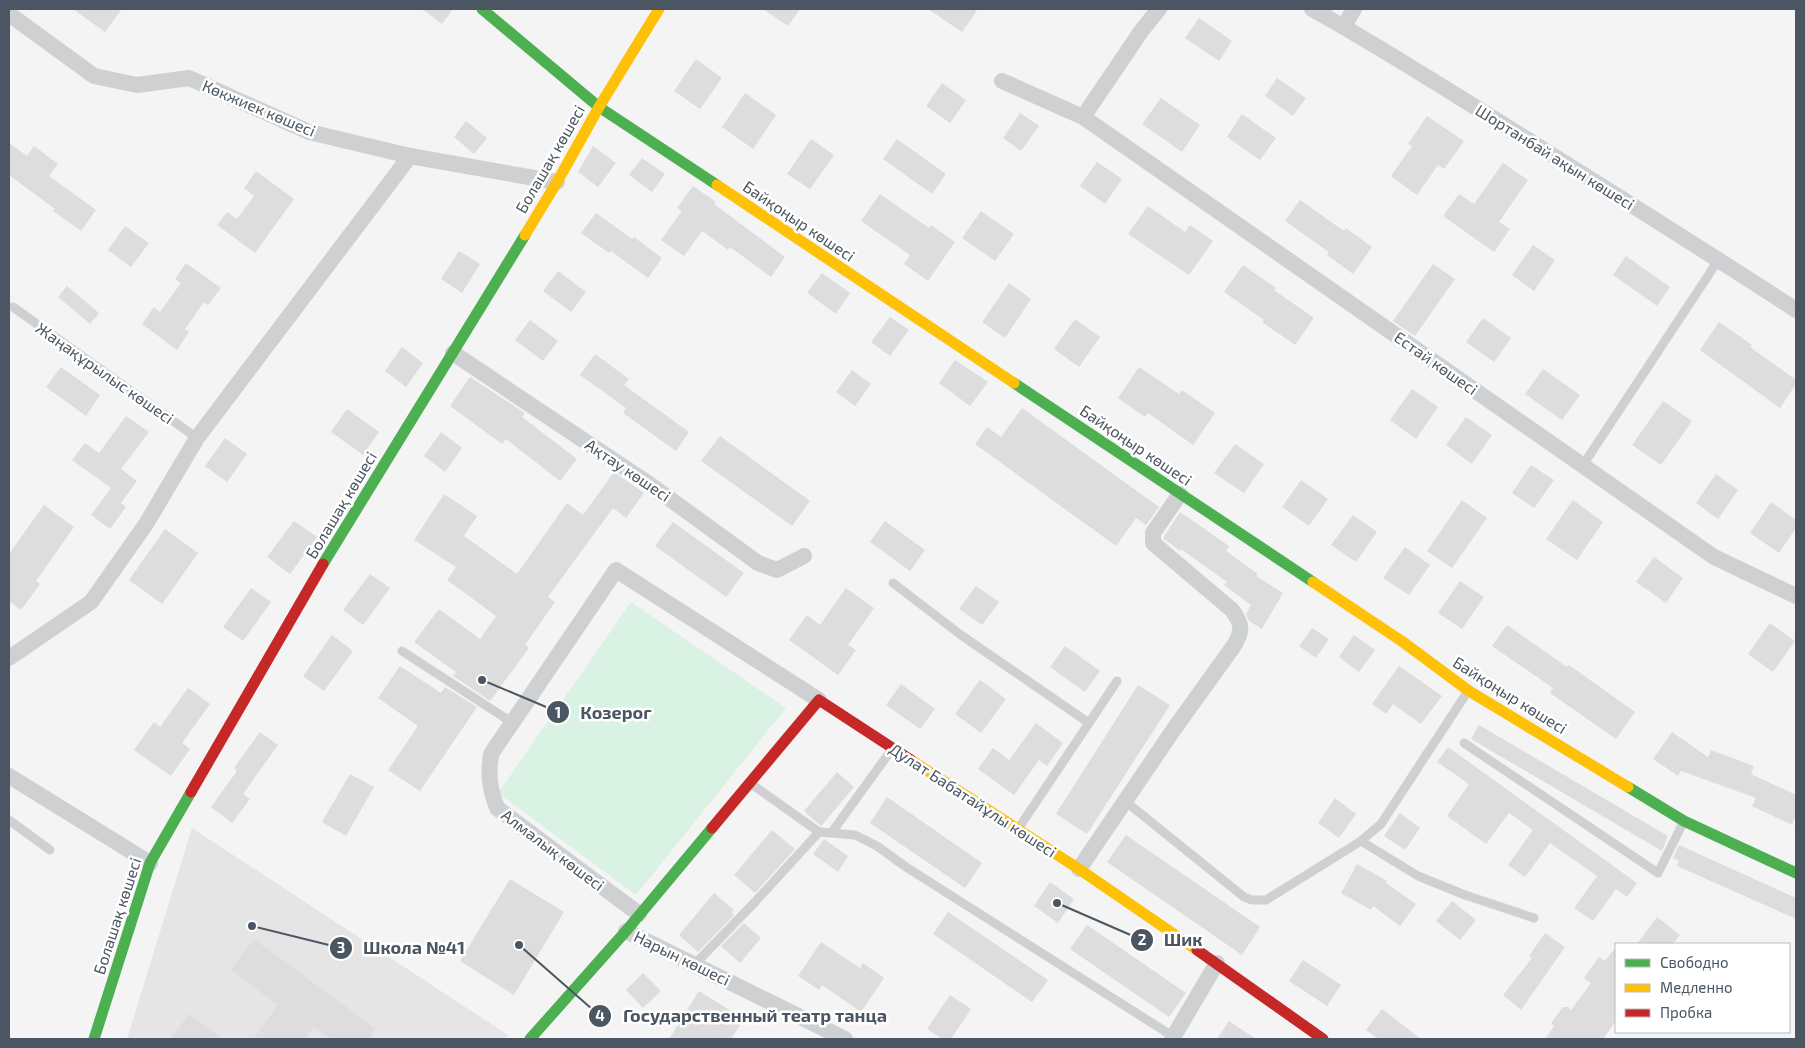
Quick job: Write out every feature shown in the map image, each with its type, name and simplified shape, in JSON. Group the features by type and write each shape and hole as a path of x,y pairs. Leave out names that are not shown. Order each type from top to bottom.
{"street":[{"name":"Байқоңыр көшесі","path":"482,9 497,17 599,107 1403,642 1468,691 1684,821 1796,873"},
{"name":"Болашақ көшесі","path":"94,1039 150,863 310,586 453,353 659,9"},
{"path":"1083,117 1142,30 1159,9"},
{"name":"Шортанбай ақын көшесі","path":"1312,9 1344,26 1719,259 1796,310"},
{"path":"1344,26 1354,9"},
{"name":"Көкжиек көшесі","path":"9,14 94,76 136,85 190,78 309,132 410,156 556,182"},
{"name":"Естай көшесі","path":"1002,81 1083,117 1714,558 1796,596"},
{"path":"9,658 91,602 146,524 197,438 410,156"},
{"name":"Ақтау көшесі","path":"453,353 652,486 758,564 777,570 804,556"},
{"path":"1079,870 1233,647 1241,629 1240,620 1232,610 1152,544 1153,533 1180,494"},
{"name":"Дулат Бабатайұлы көшесі","path":"616,570 1079,870 1217,963 1323,1039"},
{"name":"Алмалық көшесі","path":"616,570 491,754 490,788 497,808 638,914"},
{"path":"530,1039 626,931 638,914 819,700"},
{"path":"9,776 150,863"},
{"name":"Нарын көшесі","path":"626,931 846,1039"},
{"path":"1173,1038 1217,963"}],"lane":[{"path":"1583,465 1719,259"},
{"name":"Жаңақұрылыс көшесі","path":"13,307 197,438"},
{"path":"893,583 961,635 1089,723"},
{"path":"402,651 513,723"},
{"path":"1018,830 1117,681"},
{"path":"1125,801 1244,897 1252,900 1266,900 1361,840 1381,824 1468,691"},
{"path":"1464,743 1658,873 1684,821"},
{"path":"832,832 893,748"},
{"path":"750,783 819,832 854,835 878,846 906,867 1173,1038"},
{"path":"9,820 50,850"},
{"path":"695,964 819,832"},
{"path":"1361,840 1418,876 1466,895 1534,918"}],"shaded area":[{"path":"192,828 508,1035 504,1039 127,1039"}],"green space":[{"path":"631,602 786,708 636,895 498,793"}],"building":[{"path":"73,9 122,9 105,32"},
{"path":"422,9 453,9 442,24"},
{"path":"763,9 800,9 788,26"},
{"path":"928,9 978,9 962,32"},
{"path":"1199,18 1232,41 1219,61 1185,38"},
{"path":"696,59 722,78 700,109 674,91"},
{"path":"1277,78 1306,98 1293,116 1265,96"},
{"path":"942,83 966,100 950,123 926,106"},
{"path":"745,93 776,115 753,149 722,127"},
{"path":"1161,98 1200,125 1182,152 1142,124"},
{"path":"1020,113 1039,126 1021,151 1003,138"},
{"path":"1242,114 1276,138 1260,160 1227,137"},
{"path":"1427,116 1464,141 1444,169 1438,165 1417,195 1391,176 1412,146 1408,144"},
{"path":"466,121 487,138 474,154 454,137"},
{"path":"811,139 834,155 810,189 787,174"},
{"path":"897,139 946,174 932,194 883,159"},
{"path":"9,143 27,156 34,146 58,164 49,176 96,210 81,231 9,175"},
{"path":"593,146 616,163 598,187 578,172"},
{"path":"642,158 665,174 652,192 629,175"},
{"path":"1097,162 1122,179 1105,204 1080,186"},
{"path":"1503,163 1528,180 1499,222 1510,229 1494,252 1443,216 1459,194 1474,204"},
{"path":"256,171 294,199 255,253 217,225 227,212 237,219 254,196 244,188"},
{"path":"693,186 785,257 771,277 730,247 728,250 702,231 684,256 661,240 682,211 677,208"},
{"path":"880,194 929,228 931,225 955,242 928,281 904,264 910,255 861,221"},
{"path":"1300,200 1344,231 1346,228 1372,247 1353,274 1327,255 1329,252 1285,221"},
{"path":"1148,206 1185,232 1190,225 1213,241 1189,275 1128,234"},
{"path":"981,211 1014,234 995,261 962,238"},
{"path":"596,213 632,239 634,237 662,258 648,278 611,251 609,253 581,233"},
{"path":"125,226 149,243 131,267 108,250"},
{"path":"1533,245 1555,260 1534,291 1512,275"},
{"path":"459,251 480,264 462,293 441,279"},
{"path":"1626,256 1670,287 1657,306 1613,275"},
{"path":"186,263 221,288 208,305 204,302 185,329 189,332 177,350 142,324 154,307 160,312 181,283 175,279"},
{"path":"1433,264 1455,279 1415,336 1393,321"},
{"path":"1243,265 1314,318 1295,345 1224,292"},
{"path":"558,271 586,292 571,312 543,291"},
{"path":"822,273 850,293 836,314 807,293"},
{"path":"1009,283 1031,299 1005,338 982,322"},
{"path":"67,286 99,313 90,324 58,297"},
{"path":"890,317 909,330 890,356 871,342"},
{"path":"1483,318 1511,338 1494,362 1466,342"},
{"path":"1075,319 1100,337 1079,367 1054,349"},
{"path":"530,320 558,341 543,361 515,340"},
{"path":"1719,322 1796,380 1796,384 1780,408 1700,350"},
{"path":"402,347 423,363 406,387 385,371"},
{"path":"595,354 629,379 624,385 689,432 676,451 623,413 626,408 580,375"},
{"path":"955,360 988,382 970,406 939,383"},
{"path":"61,367 100,395 86,416 46,387"},
{"path":"1139,367 1179,394 1182,390 1215,413 1193,445 1148,413 1145,417 1118,398"},
{"path":"1543,369 1580,395 1562,420 1525,394"},
{"path":"852,370 871,384 855,406 836,392"},
{"path":"470,377 525,413 522,417 577,459 560,481 506,439 502,444 450,406"},
{"path":"1412,389 1438,407 1416,439 1390,420"},
{"path":"1663,401 1692,421 1661,465 1632,445"},
{"path":"1022,408 1159,507 1146,525 1136,518 1116,546 975,444 987,427 1001,437"},
{"path":"347,409 379,432 363,455 331,432"},
{"path":"126,416 149,432 121,469 137,481 121,503 126,507 110,529 91,515 111,488 72,460 85,443 99,453"},
{"path":"1466,417 1492,435 1472,464 1446,445"},
{"path":"441,432 462,448 445,472 424,456"},
{"path":"720,436 810,501 792,526 701,461"},
{"path":"225,438 247,454 227,482 205,466"},
{"path":"1235,444 1264,464 1244,493 1214,473"},
{"path":"1531,465 1554,480 1534,508 1512,493"},
{"path":"614,472 644,493 626,518 613,508 548,597 555,602 525,645 529,648 490,701 453,676 456,672 414,642 439,609 480,639 496,616 447,580 456,567 414,540 444,494 477,516 464,536 517,574 567,503 583,515"},
{"path":"1716,474 1738,490 1718,519 1696,503"},
{"path":"1301,480 1328,499 1309,526 1282,507"},
{"path":"1462,500 1487,518 1452,568 1427,551"},
{"path":"1573,500 1603,522 1577,560 1546,539"},
{"path":"1771,502 1796,520 1796,528 1779,553 1750,533"},
{"path":"44,505 74,527 36,581 40,584 21,610 9,601 9,554"},
{"path":"1180,512 1229,546 1226,551 1258,574 1256,576 1283,593 1262,629 1249,621 1246,614 1251,605 1224,585 1227,582 1163,538"},
{"path":"1353,515 1377,532 1356,562 1331,545"},
{"path":"294,521 317,537 290,574 267,557"},
{"path":"885,521 925,550 910,571 870,542"},
{"path":"673,522 744,573 726,597 655,546"},
{"path":"165,529 198,553 162,604 129,580"},
{"path":"1405,547 1430,565 1409,595 1383,578"},
{"path":"1654,557 1683,578 1666,603 1636,582"},
{"path":"370,574 390,588 363,625 343,610"},
{"path":"1460,581 1484,597 1462,629 1438,613"},
{"path":"976,586 999,602 982,625 959,609"},
{"path":"251,588 271,602 243,641 223,627"},
{"path":"846,588 874,608 848,645 856,650 838,675 789,640 807,615 820,625"},
{"path":"1770,623 1795,641 1773,672 1748,654"},
{"path":"1507,625 1567,667 1569,665 1635,712 1616,739 1550,693 1553,688 1492,646"},
{"path":"1312,628 1329,639 1316,658 1299,646"},
{"path":"332,635 353,651 324,691 303,676"},
{"path":"1354,635 1375,650 1359,672 1339,657"},
{"path":"1065,646 1100,671 1085,692 1050,667"},
{"path":"400,666 441,693 445,687 477,707 420,791 388,770 418,726 378,698"},
{"path":"1399,666 1442,696 1421,724 1393,704 1386,714 1372,704"},
{"path":"980,680 1006,699 981,733 955,714"},
{"path":"901,684 935,709 920,729 886,705"},
{"path":"1138,685 1170,705 1087,834 1056,814"},
{"path":"188,688 210,704 182,743 190,749 171,776 134,750 154,722 160,727"},
{"path":"1036,723 1063,743 1047,766 1039,760 1014,795 978,769 993,748 1009,760"},
{"path":"1479,725 1668,836 1662,851 1471,739"},
{"path":"260,732 278,745 243,794 250,799 232,823 211,807 237,771 234,768"},
{"path":"1672,732 1708,757 1711,750 1754,766 1751,774 1796,795 1796,815 1792,825 1752,806 1756,798 1681,771 1678,776 1653,759"},
{"path":"1448,747 1637,883 1627,897 1616,889 1593,921 1574,908 1597,876 1550,843 1525,877 1508,865 1533,830 1509,813 1486,844 1447,816 1469,784 1437,762"},
{"path":"837,772 854,787 821,826 804,811"},
{"path":"350,774 374,787 346,836 322,822"},
{"path":"887,797 982,863 965,888 870,823"},
{"path":"1335,798 1356,814 1339,838 1318,823"},
{"path":"1400,813 1420,828 1405,850 1384,836"},
{"path":"772,830 795,849 755,893 734,875"},
{"path":"1126,835 1260,927 1242,955 1107,862"},
{"path":"824,839 848,856 838,872 813,854"},
{"path":"1679,845 1796,898 1796,919 1677,866 1679,861 1673,858"},
{"path":"1357,864 1387,881 1386,883 1416,904 1400,926 1373,906 1371,910 1341,893"},
{"path":"510,879 564,912 514,995 460,961"},
{"path":"1050,882 1074,899 1058,923 1034,906"},
{"path":"714,893 734,910 732,912 734,915 698,952 679,935"},
{"path":"1452,901 1476,920 1460,940 1436,921"},
{"path":"948,912 1048,980 1032,1002 933,934"},
{"path":"1657,917 1680,935 1674,943 1638,943"},
{"path":"744,923 761,938 740,963 721,946"},
{"path":"1087,925 1186,993 1169,1017 1070,949"},
{"path":"1545,933 1565,947 1521,1010 1503,995 1532,958 1529,956"},
{"path":"254,939 376,1029 369,1039 330,1039 314,1027 305,1039 253,1039 278,1005 231,970"},
{"path":"821,942 860,968 863,963 884,978 861,1012 822,985 819,990 798,976"},
{"path":"1615,948 1615,1022 1603,1039 1545,1039 1554,1026 1551,1023 1563,1007 1568,1007 1571,1010 1591,983 1584,978 1599,957 1605,961"},
{"path":"1303,960 1341,985 1327,1006 1289,981"},
{"path":"643,973 661,991 643,1008 626,990"},
{"path":"699,991 744,1019 731,1039 669,1039"},
{"path":"950,995 971,1009 951,1039 942,1039 927,1029"},
{"path":"1382,1009 1421,1039 1378,1039 1366,1030"},
{"path":"189,1014 223,1039 170,1039"},
{"path":"1229,1021 1256,1039 1217,1039"}],"traffic: fast":[{"path":"482,9 599,107 717,185"},
{"path":"323,564 525,235"},
{"path":"1014,383 1313,582"},
{"path":"1628,787 1684,821 1796,873"},
{"path":"94,1039 150,863 191,792"},
{"path":"530,1039 626,931 712,828"}],"traffic: slow":[{"path":"525,235 599,107 659,9"},
{"path":"717,185 1014,383"},
{"path":"1313,582 1403,642 1469,691 1628,787"},
{"path":"911,760 1079,869 1197,950"}],"traffic: jam":[{"path":"191,792 323,564"},
{"path":"712,828 819,700 911,760"},
{"path":"1197,950 1323,1039"}],"place":[{"name":"Козерог","path":"482,680"},
{"name":"Шик","path":"1057,903"},
{"name":"Школа №41","path":"252,926"},
{"name":"Государственный театр танца","path":"519,945"}]}
